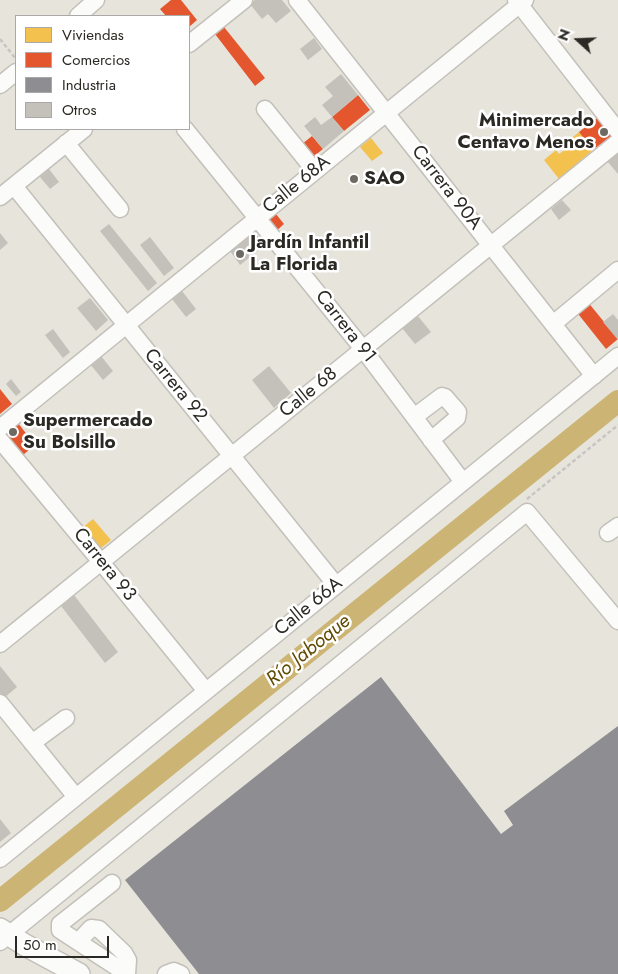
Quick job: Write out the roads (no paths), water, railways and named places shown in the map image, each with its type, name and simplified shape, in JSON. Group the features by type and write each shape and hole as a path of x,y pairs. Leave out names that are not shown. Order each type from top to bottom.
{"main road":[{"path":"3,936 79,974"}],"street":[{"path":"190,43 244,0"},
{"name":"Carrera 90A","path":"297,0 594,376"},
{"path":"520,2 618,131"},
{"name":"Calle 68A","path":"0,428 520,2"},
{"path":"80,15 95,7"},
{"path":"0,85 15,73"},
{"path":"265,109 315,171"},
{"path":"0,197 83,130"},
{"name":"Carrera 91","path":"186,130 363,349 463,482"},
{"name":"Calle 68","path":"0,644 618,142"},
{"path":"66,143 120,209"},
{"name":"Carrera 92","path":"14,186 336,585"},
{"path":"553,324 618,270"},
{"name":"Calle 66A","path":"0,859 618,356"},
{"path":"414,417 442,396 458,412 457,418 432,440"},
{"name":"Carrera 93","path":"0,440 206,691"},
{"path":"3,936 50,902 527,512 618,621"},
{"path":"0,703 76,797"},
{"path":"32,744 66,718"},
{"path":"78,942 91,928 99,929 124,953 128,960 127,974 78,942 60,930 60,924 112,883"},
{"path":"50,902 65,920"},
{"path":"166,974 174,971 181,974"}],"waterway":[{"name":"Río Jaboque","path":"0,901 618,401"}],"place":[{"name":"Minimercado Centavo Menos","path":"604,132"},
{"name":"SAO","path":"354,179"},
{"name":"Jardín Infantil La Florida","path":"240,254"},
{"name":"Supermercado Su Bolsillo","path":"13,432"}]}
